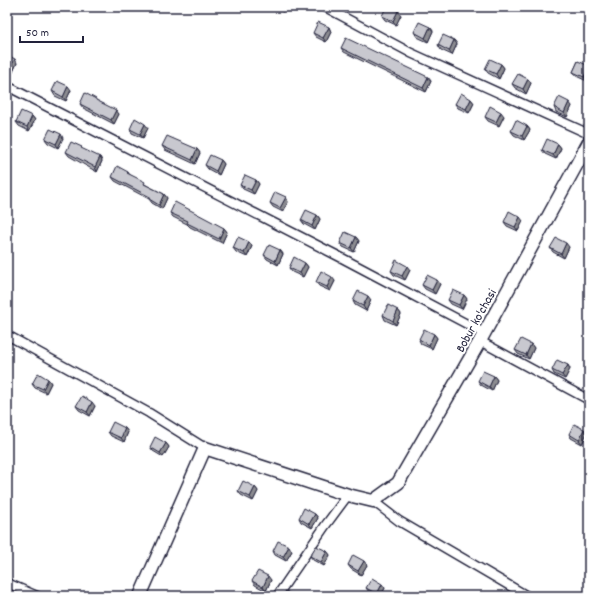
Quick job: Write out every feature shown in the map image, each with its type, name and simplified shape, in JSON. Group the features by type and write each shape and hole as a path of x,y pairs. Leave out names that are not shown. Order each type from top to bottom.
{"street":[{"path":"325,7 411,53 589,134"},
{"path":"7,86 342,258 482,337 589,400"},
{"name":"Bobur ko'chasi","path":"373,501 398,483 482,337 589,142"},
{"path":"7,336 149,413 205,448 348,495 373,501 399,521 527,596"},
{"path":"140,596 205,448"},
{"path":"277,596 348,495"},
{"path":"7,582 37,596"}],"building":[{"path":"386,7 390,7 398,11 393,21 382,16"},
{"path":"318,22 329,27 323,38 313,33"},
{"path":"419,22 430,27 425,38 414,32"},
{"path":"443,35 454,40 449,51 438,45"},
{"path":"346,38 428,77 423,88 341,48"},
{"path":"7,55 15,59 9,69 7,68"},
{"path":"490,59 501,64 496,74 485,69"},
{"path":"578,61 589,66 584,77 573,72"},
{"path":"518,74 528,79 523,89 512,84"},
{"path":"57,81 68,86 63,97 52,91"},
{"path":"85,93 116,110 111,120 80,104"},
{"path":"461,93 471,99 466,109 455,104"},
{"path":"559,97 569,102 564,113 554,107"},
{"path":"490,106 501,112 496,122 485,117"},
{"path":"21,111 32,116 27,127 16,122"},
{"path":"135,118 145,124 140,134 130,129"},
{"path":"516,120 527,126 522,136 511,131"},
{"path":"50,129 61,134 56,144 45,139"},
{"path":"167,136 197,149 192,160 162,146"},
{"path":"547,139 558,144 553,155 542,150"},
{"path":"71,142 100,157 95,167 66,152"},
{"path":"210,155 221,160 216,171 205,165"},
{"path":"117,166 145,182 144,184 164,194 159,205 149,199 150,197 112,177"},
{"path":"245,175 256,180 251,190 240,185"},
{"path":"275,192 286,197 280,208 270,203"},
{"path":"175,202 224,228 219,239 187,223 188,221 170,213"},
{"path":"306,210 317,215 312,226 301,220"},
{"path":"509,211 520,217 515,227 504,222"},
{"path":"345,232 356,237 351,248 340,243"},
{"path":"238,237 249,242 244,253 233,248"},
{"path":"556,238 566,243 561,254 550,248"},
{"path":"269,245 280,250 275,261 264,255"},
{"path":"294,257 305,263 300,273 289,268"},
{"path":"396,260 407,266 402,276 391,271"},
{"path":"321,271 332,277 327,287 316,282"},
{"path":"427,275 437,280 432,290 422,285"},
{"path":"453,290 464,295 459,305 448,300"},
{"path":"358,291 368,296 363,306 353,301"},
{"path":"388,305 398,310 393,321 383,315"},
{"path":"424,329 434,334 429,345 419,339"},
{"path":"521,339 531,344 526,355 515,350"},
{"path":"557,360 568,365 562,375 552,370"},
{"path":"483,371 494,376 489,387 478,381"},
{"path":"38,373 48,379 43,389 32,384"},
{"path":"82,396 92,402 87,412 76,406"},
{"path":"113,422 125,428 121,438 108,432"},
{"path":"574,424 584,429 579,440 569,434"},
{"path":"155,437 166,443 160,453 150,447"},
{"path":"243,481 255,487 250,497 238,491"},
{"path":"304,508 315,514 309,524 299,518"},
{"path":"278,541 289,546 283,557 273,551"},
{"path":"316,546 327,551 321,562 310,556"},
{"path":"353,555 364,561 358,571 348,565"},
{"path":"258,571 268,576 263,587 252,581"},
{"path":"372,578 382,584 377,594 366,588"},
{"path":"286,591 294,596 283,596"},
{"path":"398,591 407,596 396,596"}]}
